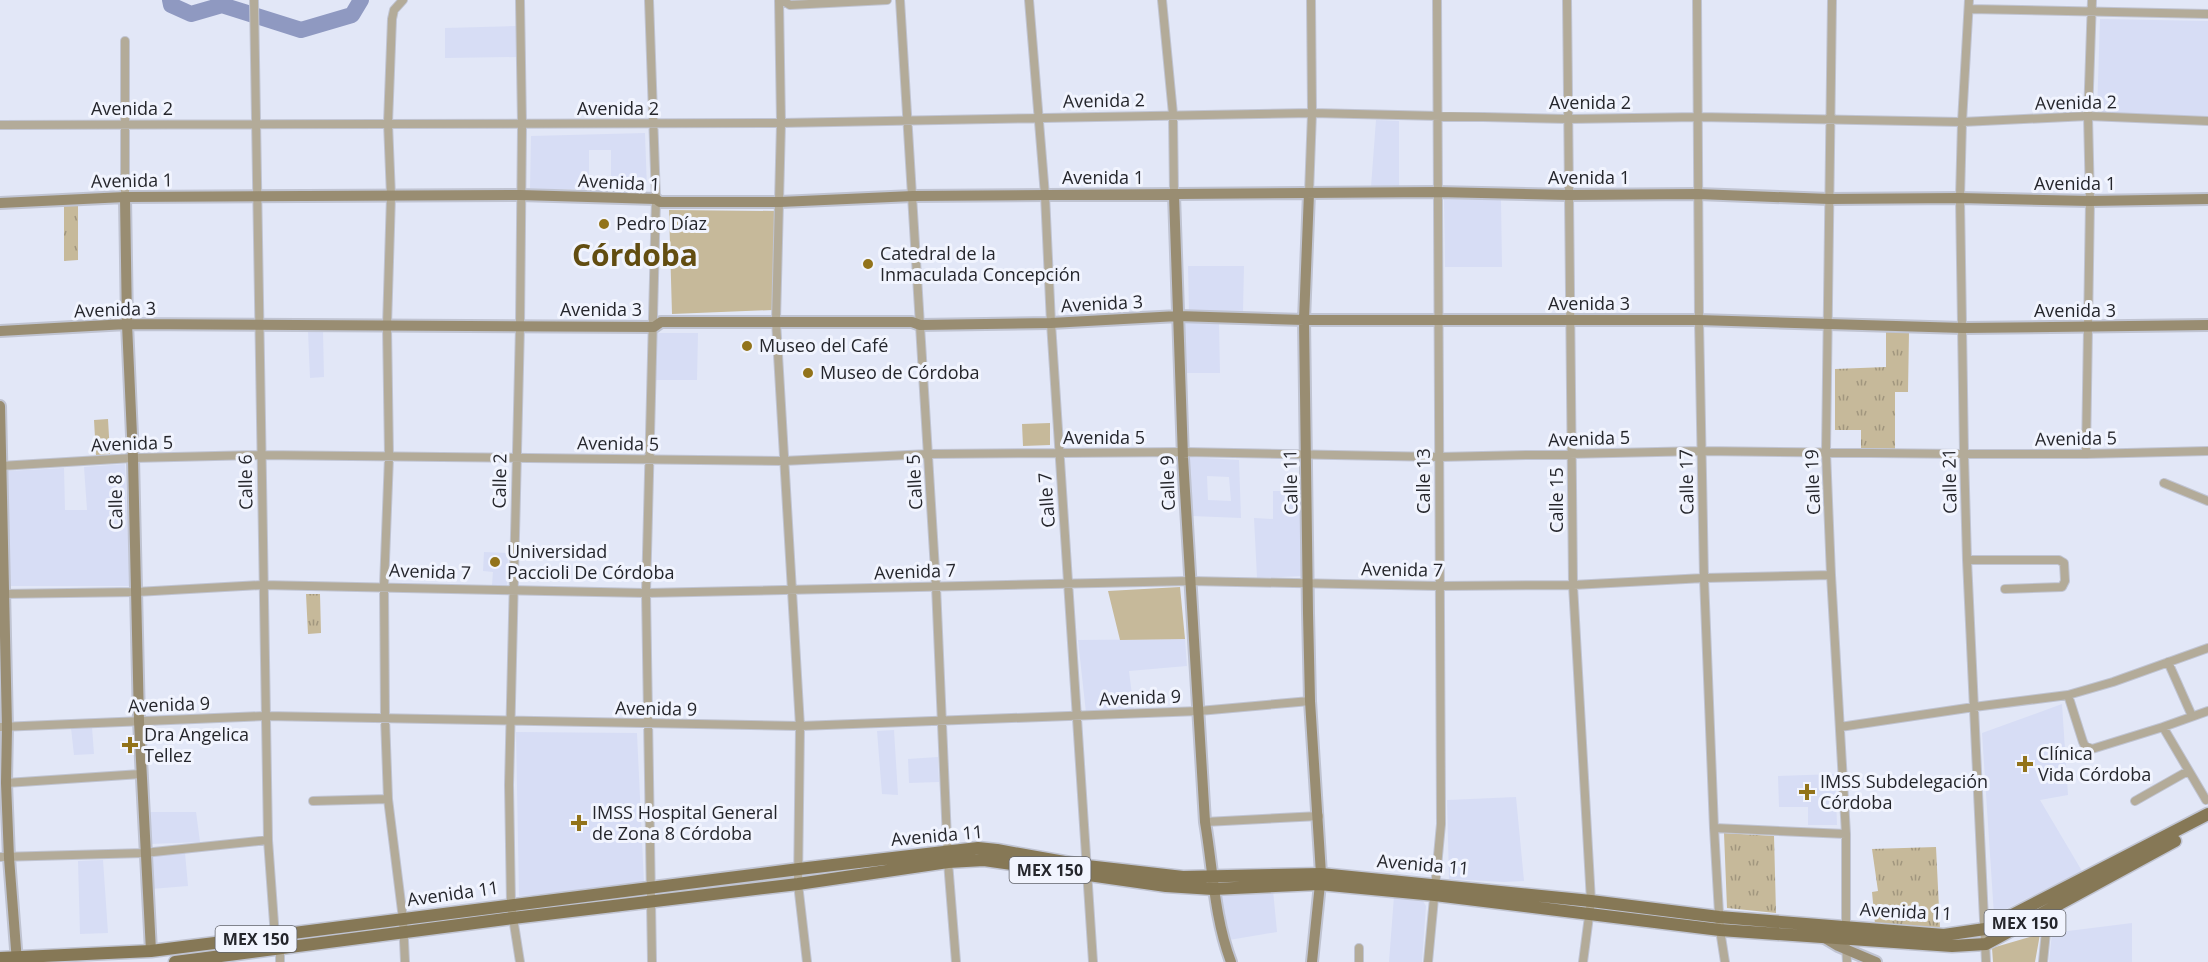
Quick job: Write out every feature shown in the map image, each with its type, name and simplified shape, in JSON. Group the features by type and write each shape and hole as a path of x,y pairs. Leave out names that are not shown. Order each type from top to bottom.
{"main road":[{"name":"Avenida 1","path":"0,203 125,197 520,195 656,199 660,202 780,202 913,196 1437,192 1568,195 1698,194 1829,199 1960,198 2090,201 2208,199"},
{"name":"Calle 11","path":"1309,193 1304,320 1308,455 1310,701 1319,816 1320,879 1312,962"},
{"name":"Calle 9","path":"1174,195 1190,581 1205,822 1223,940 1231,962"},
{"name":"Calle 8","path":"125,197 139,721 150,957"},
{"name":"Avenida 3","path":"0,331 127,324 654,327 661,322 776,321 912,322 920,325 1051,323 1178,316 1304,320 1699,320 1963,328 2208,325"},
{"path":"0,405 6,783 4,858 17,960"},
{"name":"MEX 150","path":"1846,938 1952,946 1986,944 2048,911 2208,814"},
{"name":"MEX 150","path":"1985,929 2208,823"},
{"name":"Avenida 11","path":"0,958 17,960 150,957 277,942 404,932 798,884 948,856 978,848 997,850 1088,871 1183,877 1214,883 1320,879 1590,901 1719,923"},
{"name":"Avenida 11","path":"176,962 403,919 799,868 948,856"},
{"name":"Avenida 11","path":"1435,889 1588,915 1785,928 1846,938 1876,962"},
{"name":"Avenida 11","path":"1785,928 1846,938 1944,935 1985,929"}],"street":[{"name":"Calle 6","path":"254,0 268,840 280,962"},
{"name":"Calle 2","path":"519,962 512,905 509,785 520,326 522,125 520,0"},
{"path":"649,0 656,199 646,593 652,962"},
{"path":"807,962 798,884 800,726 790,591 776,321 781,123 780,0 790,5 887,0"},
{"name":"Calle 5","path":"900,0 929,454 948,856 956,962"},
{"name":"Calle 7","path":"1029,0 1046,195 1051,323 1093,962"},
{"name":"Calle 9","path":"1162,0 1173,114 1174,195"},
{"name":"Calle 11","path":"1309,193 1312,113 1311,0"},
{"name":"Calle 13","path":"1428,962 1441,824 1437,0"},
{"name":"Calle 15","path":"1568,0 1573,585 1590,901 1583,962"},
{"name":"Calle 17","path":"1697,0 1699,320 1704,578 1719,923 1725,962"},
{"name":"Calle 19","path":"1832,0 1826,452 1846,834 1846,962"},
{"name":"Calle 21","path":"1969,0 1960,198 1964,454 1986,962"},
{"path":"2086,454 2090,201 2088,116 2092,0"},
{"path":"401,2 392,19 388,123 391,196 387,326 389,457 384,586 388,799 403,919 405,962"},
{"path":"1969,9 2208,14"},
{"name":"Calle 8","path":"125,41 125,197"},
{"name":"Avenida 2","path":"0,125 909,122 1173,114 1312,113 1568,119 1698,117 1962,122 2088,116 2208,121"},
{"name":"Avenida 5","path":"1,466 133,458 261,455 783,461 929,454 1184,452 1439,457 1701,451 1964,454 2208,452"},
{"path":"2164,483 2208,501"},
{"path":"1967,560 2059,560 2064,563 2065,581 2062,587 2005,589"},
{"name":"Avenida 7","path":"2,594 135,592 262,585 646,593 1190,581 1439,586 1573,585 1704,578 1831,575"},
{"path":"1840,727 2068,696 2208,648"},
{"path":"2168,662 2192,716"},
{"path":"2068,696 2083,742 2090,748 2163,727 2208,711"},
{"name":"Avenida 9","path":"4,727 265,716 800,726 1199,711 1310,701"},
{"path":"2163,727 2206,800"},
{"path":"2135,801 2188,771"},
{"path":"6,783 141,774"},
{"path":"313,801 388,799"},
{"path":"1205,822 1319,816"},
{"path":"1714,828 1846,834"},
{"path":"4,858 144,853 268,840"},
{"path":"2043,962 2048,911"},
{"path":"1359,948 1359,962"}],"shaded area":[{"path":"2100,19 2208,21 2208,116 2097,113"},
{"path":"516,26 517,57 445,58 445,28"},
{"path":"1376,120 1399,121 1399,188 1371,187"},
{"path":"645,133 647,189 611,189 611,150 589,150 589,189 530,189 531,136"},
{"path":"1444,199 1501,200 1502,267 1445,267"},
{"path":"1188,266 1244,266 1243,312 1189,312"},
{"path":"1184,322 1219,323 1220,373 1186,373"},
{"path":"308,331 323,331 324,377 310,378"},
{"path":"656,333 698,333 697,380 656,380"},
{"path":"1189,457 1239,460 1241,518 1192,516","holes":["1207,476 1229,477 1231,501 1208,500"]},
{"path":"125,464 130,586 10,586 8,471 64,468 65,510 87,510 84,467"},
{"path":"1273,491 1302,491 1303,576 1257,578 1254,518 1273,519"},
{"name":"Universidad Paccioli De Córdoba","path":"484,552 508,553 507,586 492,585 493,572 483,571"},
{"path":"1185,639 1187,666 1129,671 1134,711 1086,713 1078,640"},
{"path":"2062,704 2068,795 2040,800 2082,871 1994,915 1982,733"},
{"path":"92,727 94,754 74,755 71,728"},
{"path":"894,730 898,795 882,794 877,731"},
{"name":"IMSS Hospital General de Zona 8 Córdoba","path":"516,732 637,733 644,884 591,891 519,896"},
{"path":"938,757 939,782 909,783 908,759"},
{"name":"IMSS Subdelegación Córdoba","path":"1835,774 1837,825 1808,825 1808,807 1779,807 1778,776"},
{"path":"1516,797 1524,881 1449,879 1447,800"},
{"path":"149,812 196,812 200,842 150,844"},
{"path":"185,853 188,886 151,889 148,856"},
{"path":"103,860 108,933 80,934 78,861"},
{"path":"1273,890 1277,932 1229,940 1220,896"},
{"path":"1394,896 1423,901 1426,906 1422,962 1389,962"},
{"path":"2132,923 2132,962 2049,962 2052,933"}],"green space":[{"path":"64,204 78,204 78,260 64,261"},
{"path":"669,210 776,211 773,310 672,314"},
{"path":"1886,332 1909,332 1908,392 1895,392 1895,449 1861,448 1861,430 1835,430 1835,369 1886,367"},
{"path":"108,419 110,454 96,455 94,420"},
{"path":"1050,423 1050,445 1023,446 1022,424"},
{"path":"1180,587 1185,639 1120,640 1108,591"},
{"path":"306,594 320,594 321,633 308,634"},
{"path":"1724,833 1774,836 1776,913 1727,908"},
{"path":"1936,847 1940,929 1875,924 1872,892 1878,891 1872,849"},
{"path":"2040,934 2035,962 1993,962 1992,948"}],"waterway":[{"path":"170,0 171,5 191,14 222,5 301,30 352,15 361,0"}],"place":[{"name":"Pedro Díaz","path":"604,224"},
{"name":"Catedral de la Inmaculada Concepción","path":"868,264"},
{"name":"Museo del Café","path":"747,346"},
{"name":"Museo de Córdoba","path":"808,373"},
{"name":"Universidad Paccioli De Córdoba","path":"495,562"},
{"name":"Dra Angelica Tellez","path":"130,745"},
{"name":"Clínica Vida Córdoba","path":"2025,764"},
{"name":"IMSS Subdelegación Córdoba","path":"1807,792"},
{"name":"IMSS Hospital General de Zona 8 Córdoba","path":"579,823"}],"district":[{"name":"Córdoba","path":"635,256"}]}
